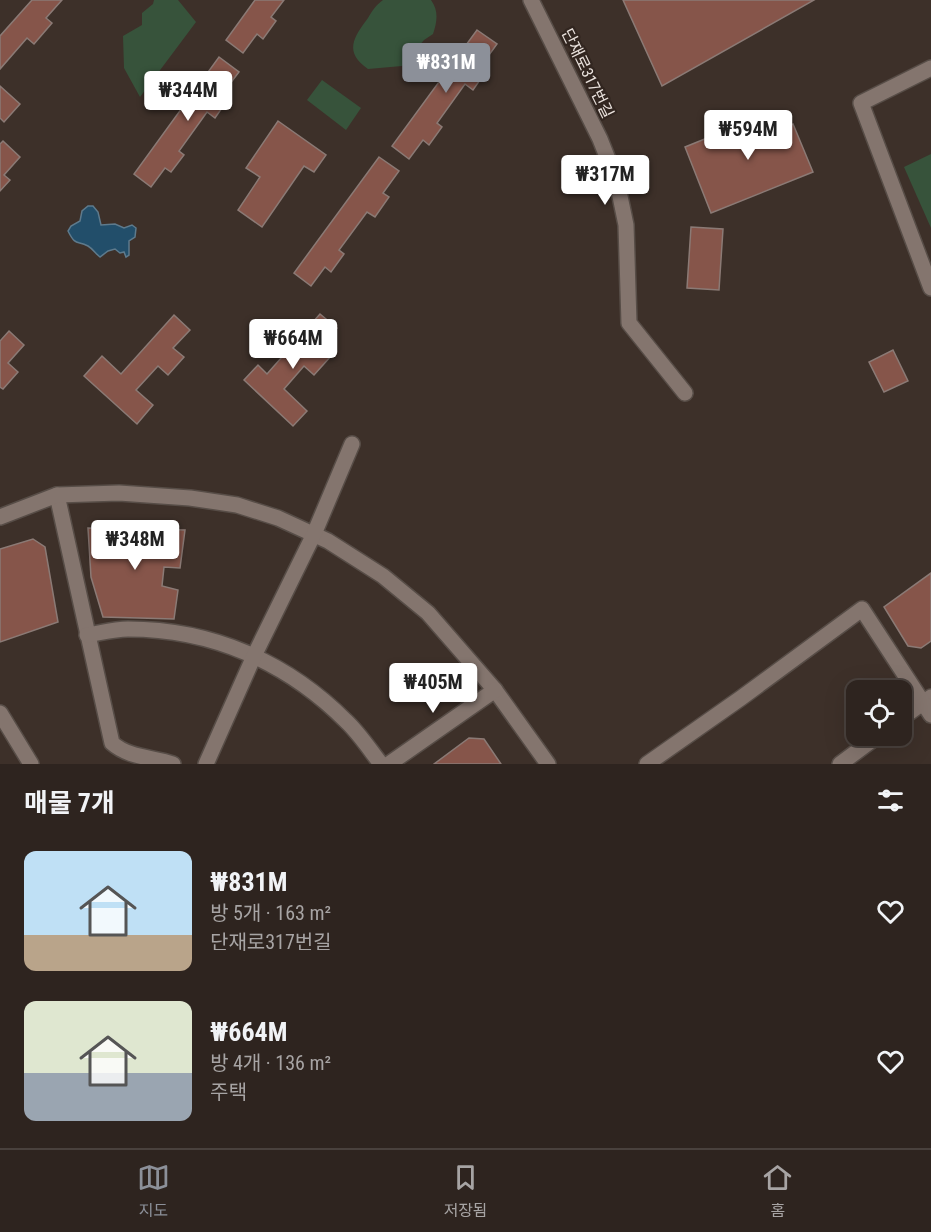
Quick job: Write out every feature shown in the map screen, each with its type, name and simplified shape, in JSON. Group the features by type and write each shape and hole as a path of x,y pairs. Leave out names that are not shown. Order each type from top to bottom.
{"street":[{"name":"단재로317번길","path":"531,0 600,139 617,182 626,225 629,323 685,393"},
{"path":"931,68 861,103 931,288"},
{"path":"206,764 254,656 314,534 352,444"},
{"path":"0,518 57,495 119,493 237,505 314,534 383,576 428,613 495,690 548,764"},
{"path":"57,495 112,743 120,751 173,764"},
{"path":"646,764 862,609 928,705 912,713"},
{"path":"87,635 125,629 172,631 214,640 254,656 296,678 347,722 381,764"},
{"path":"389,764 495,690"},
{"path":"0,713 31,764"},
{"path":"840,764 864,746"}],"green space":[{"path":"154,0 178,0 196,22 140,97 124,68 123,36 142,25 142,13 153,4"},
{"path":"383,0 431,0 436,12 436,25 433,34 424,40 402,66 368,69 356,57 353,45 374,8"},
{"path":"322,80 361,108 346,130 307,100"},
{"path":"931,154 931,228 904,167"}],"water":[{"path":"88,206 93,206 98,212 101,225 115,224 124,228 132,225 136,228 135,237 129,241 129,255 126,257 124,252 120,253 115,249 100,257 88,246 73,239 68,231 71,226 80,221 82,211"}],"building":[{"path":"32,0 62,0 46,18 52,23 34,44 27,38 0,69 0,36"},
{"path":"255,0 284,0 271,17 276,21 263,39 257,34 243,53 226,40"},
{"path":"623,0 814,0 662,86"},
{"path":"477,30 497,44 481,66 487,70 473,90 465,84 437,123 442,127 429,145 423,140 409,159 392,146"},
{"path":"219,57 239,72 223,93 229,98 215,118 207,112 179,151 184,155 171,172 165,168 151,187 134,174"},
{"path":"0,86 20,104 4,122 0,118"},
{"path":"774,111 781,129 793,124 813,172 711,213 685,147"},
{"path":"278,121 326,155 314,172 304,166 262,227 238,210 260,177 246,168"},
{"path":"3,141 20,157 4,175 10,180 0,191 0,144"},
{"path":"379,157 399,171 383,193 389,197 375,217 367,212 339,250 344,254 331,272 325,267 311,286 294,273"},
{"path":"691,227 723,229 719,290 687,288"},
{"path":"320,314 337,328 320,347 331,356 314,375 304,366 284,389 307,411 293,426 244,380 258,365 267,374"},
{"path":"174,315 190,330 173,348 184,357 168,375 158,366 136,390 153,405 137,424 84,376 102,356 121,374"},
{"path":"9,331 24,345 8,363 18,372 3,389 0,387 0,341"},
{"path":"893,350 908,381 884,392 869,362"},
{"path":"88,528 185,530 180,568 164,567 162,586 178,590 174,619 103,617 91,577"},
{"path":"33,539 45,547 58,622 0,642 0,549"},
{"path":"931,573 931,641 921,648 908,646 884,607"},
{"path":"469,738 484,739 501,764 434,764"}]}
